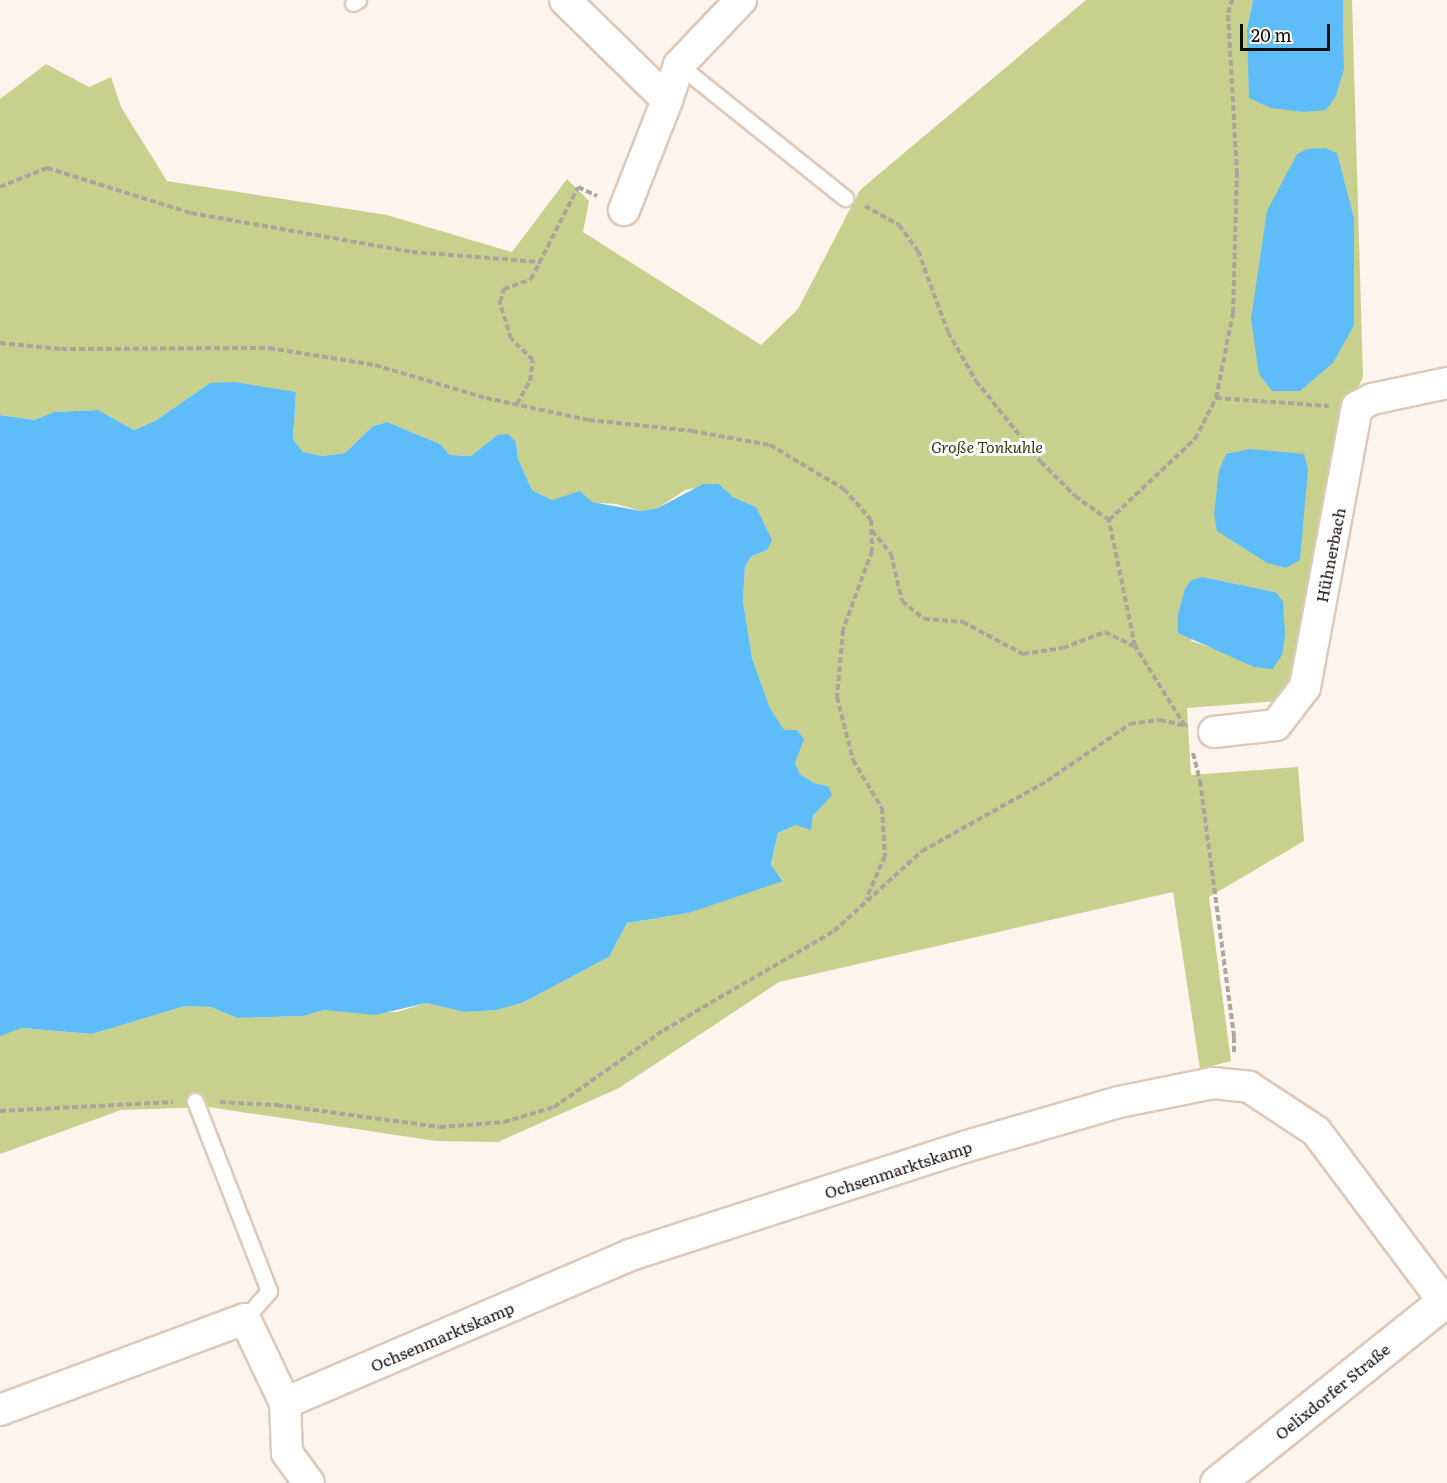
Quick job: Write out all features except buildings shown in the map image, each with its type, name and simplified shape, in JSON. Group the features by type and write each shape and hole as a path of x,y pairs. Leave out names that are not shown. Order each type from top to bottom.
{"street":[{"path":"565,0 667,100"},
{"path":"624,210 679,65 741,0"},
{"path":"1357,407 1371,399 1447,383"},
{"name":"Hühnerbach","path":"1198,739 1276,725 1305,687 1357,407"},
{"name":"Ochsenmarktskamp","path":"285,1403 630,1255 964,1147 1119,1102 1181,1087 1232,1085 1249,1088 1275,1101 1316,1131 1445,1301"},
{"name":"Oelixdorfer Straße","path":"1217,1483 1445,1301"},
{"path":"0,1410 245,1319 285,1403 287,1453 309,1483"}],"lane":[{"path":"679,65 845,198"},
{"path":"195,1101 269,1291 245,1319"}],"path":[{"path":"1109,520 1195,440 1216,398 1233,313 1237,174 1228,13 1232,0"},
{"path":"0,188 47,168 191,213 412,252 541,262"},
{"path":"517,404 530,381 533,360 511,339 500,302 504,289 531,279 578,187"},
{"path":"845,198 899,225 918,251 948,333 976,381 1041,462 1075,496 1109,520 1135,646 1185,725 1198,739 1200,781 1234,1036 1232,1085"},
{"path":"0,343 61,350 269,348 375,365 517,404 589,420 692,431 770,445 844,489 872,520 872,551 843,630 837,697 853,760 882,808 885,856 864,902"},
{"path":"1216,398 1357,407"},
{"path":"872,531 891,554 902,601 924,619 963,622 1023,654 1063,648 1105,632 1135,646"},
{"path":"0,1111 195,1101 278,1105 440,1127 504,1122 554,1107 664,1030 834,931 922,851 1047,780 1130,724 1160,720 1185,725"}],"green space":[{"name":"Große Tonkuhle","path":"1086,0 1253,0 1247,29 1344,69 1343,0 1352,0 1363,377 1343,420 1298,684 1279,701 1187,708 1191,775 1298,767 1304,841 1209,897 1231,1061 1200,1069 1173,892 779,982 619,1088 498,1142 436,1141 208,1107 121,1110 0,1154 0,1036 7,1032 22,1028 92,1034 185,1006 211,1007 237,1018 303,1016 325,1010 397,1012 426,1003 465,1012 496,1010 522,1003 609,957 627,923 689,913 783,880 771,866 778,833 813,817 823,803 828,786 814,783 800,774 795,763 797,730 784,731 770,708 752,658 743,601 745,566 752,556 767,550 756,507 733,497 719,484 685,490 658,508 641,511 616,504 552,500 532,490 518,459 516,442 497,435 471,456 450,455 440,444 387,422 373,426 345,453 322,456 303,452 293,439 296,392 210,383 155,421 134,430 98,410 54,412 34,420 0,415 0,99 46,64 89,87 111,77 121,107 167,181 387,215 512,252 567,179 589,201 583,232 761,345 798,309 860,190","holes":["1297,154 1354,219 1354,325","1203,577 1275,592 1254,667 1234,655 1191,641"]}],"water":[{"path":"1253,0 1343,0 1344,69 1336,96 1326,110 1304,112 1271,108 1249,98 1247,29"},
{"path":"1325,148 1337,153 1354,219 1354,325 1333,363 1300,391 1272,391 1259,374 1251,319 1267,211 1297,154 1307,149"},
{"path":"234,382 296,392 293,439 303,452 322,456 345,453 373,426 387,422 440,444 450,455 471,456 497,435 508,434 516,442 518,459 532,490 552,500 580,491 592,502 641,511 658,508 703,484 719,484 733,497 756,507 772,540 767,550 752,556 745,566 743,601 752,658 770,708 784,730 797,730 804,739 795,763 800,774 814,783 828,786 832,795 813,816 811,830 796,825 778,833 771,865 783,881 689,913 627,923 609,957 522,1003 496,1010 465,1012 426,1003 375,1015 325,1010 303,1016 237,1018 211,1007 185,1006 92,1034 22,1028 0,1036 0,415 34,420 54,412 98,410 134,430 155,421 210,383"},
{"path":"1250,449 1304,454 1308,469 1300,560 1286,568 1267,563 1217,531 1214,514 1219,471 1226,454"},
{"path":"1203,577 1275,592 1283,601 1285,636 1282,655 1273,669 1254,667 1178,633 1178,614 1185,589 1191,580"}]}
